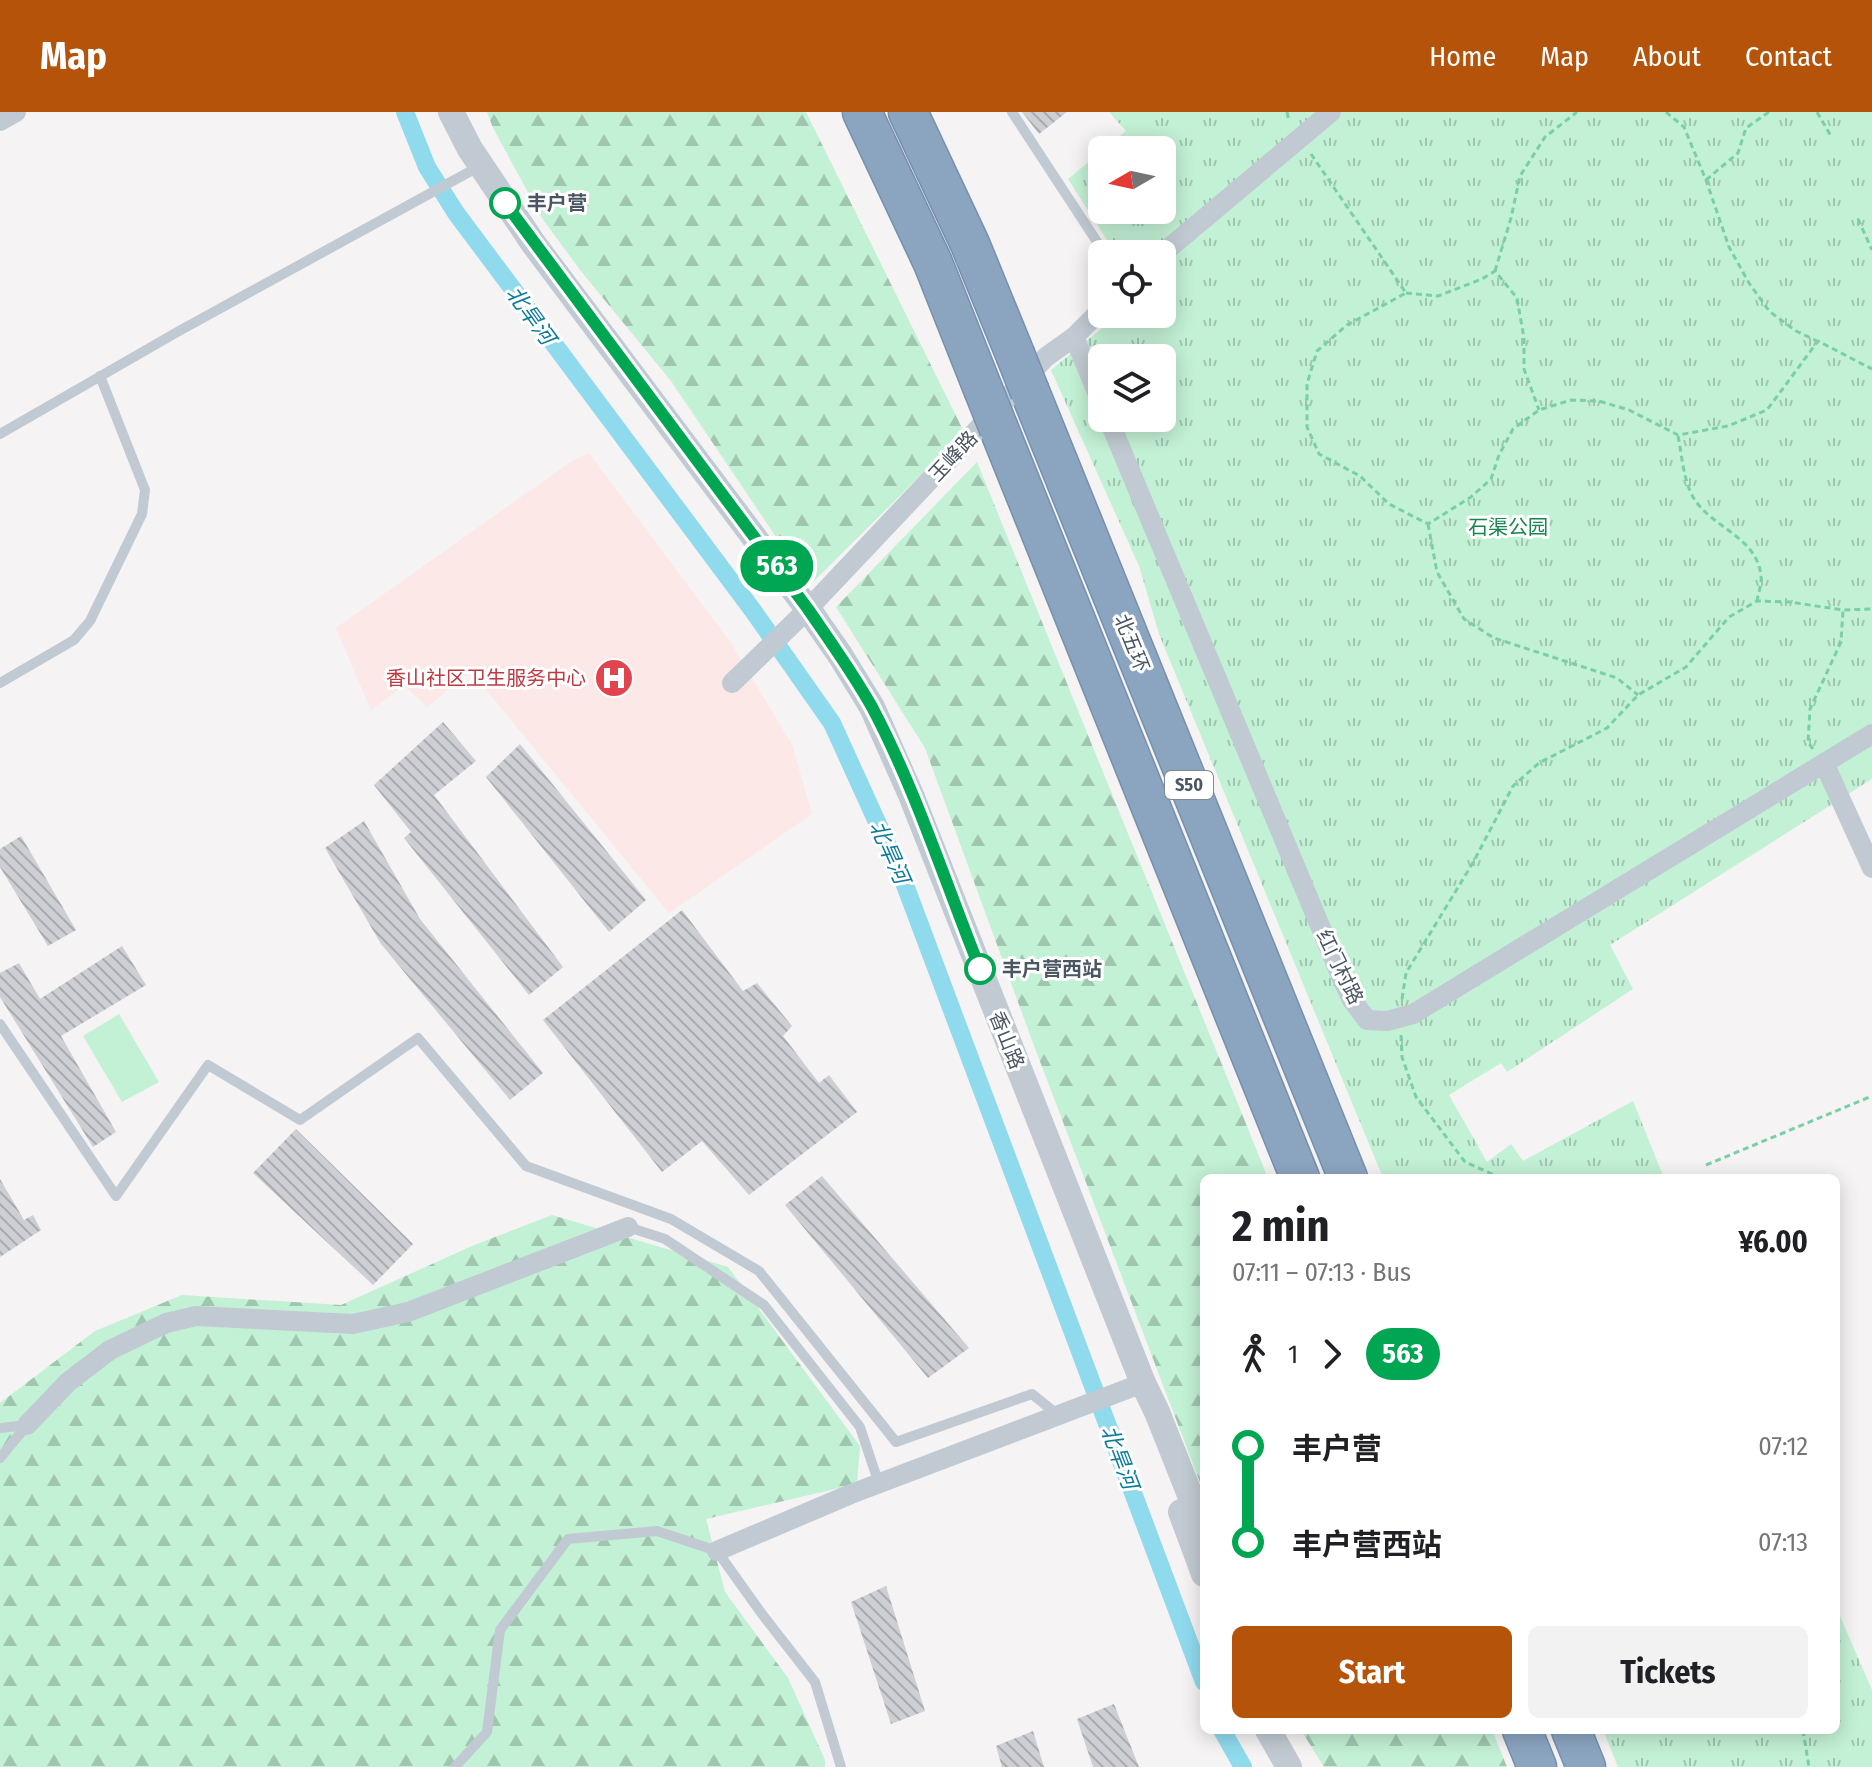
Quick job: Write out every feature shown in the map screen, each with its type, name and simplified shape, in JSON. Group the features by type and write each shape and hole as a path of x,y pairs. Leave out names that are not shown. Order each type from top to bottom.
{"highway":[{"name":"S50","path":"862,112 933,263 1298,1174"},
{"name":"北五环","path":"908,112 970,244 1346,1174"},
{"path":"1524,1734 1537,1767"},
{"path":"1573,1734 1586,1767"}],"street":[{"path":"0,121 16,112"},
{"name":"香山路","path":"451,112 471,170 533,243 799,618 872,707 897,761 1200,1520"},
{"path":"1176,242 1331,112"},
{"name":"玉峰路","path":"732,683 799,618 1046,357 1088,323"},
{"path":"1074,337 1088,370"},
{"name":"红门村路","path":"1114,432 1352,1000 1367,1020 1400,1018"},
{"path":"1400,1018 1426,1006 1872,734"},
{"path":"1824,763 1872,868"},
{"path":"27,1425 68,1382 110,1350 166,1323 196,1316 353,1324 408,1312 628,1227"},
{"path":"717,1551 879,1484 1143,1383"},
{"name":"香山路","path":"1143,1383 1146,1417 1200,1563"},
{"path":"1270,1734 1289,1767"},
{"path":"1288,1734 1305,1767"}],"lane":[{"path":"1012,112 1096,240"},
{"path":"0,434 471,170"},
{"path":"0,683 74,640 90,621 142,514 145,490 100,376"},
{"path":"0,1024 116,1196 208,1065 300,1120 418,1038 526,1166 671,1219 759,1271 896,1442 1032,1394 1058,1415"},
{"path":"628,1227 665,1239 764,1305 860,1427 879,1484"},
{"path":"0,1428 27,1425"},
{"path":"0,1458 27,1425"},
{"path":"455,1767 487,1732 500,1630 568,1539 657,1531 717,1551 815,1682 841,1767"}],"path":[{"path":"1428,524 1389,504 1360,476 1319,454 1307,427 1307,384 1317,351 1347,325 1406,293 1438,296 1495,271 1520,176 1545,137 1577,112"},
{"path":"1666,112 1684,127 1729,247 1769,311 1796,331 1872,369"},
{"path":"1706,180 1738,153 1746,128 1769,112"},
{"path":"1817,112 1832,138"},
{"path":"1300,138 1406,293"},
{"path":"1858,219 1872,250"},
{"path":"1495,271 1517,298 1524,338 1524,369 1539,410"},
{"path":"1428,524 1471,497 1491,479 1513,429 1539,410 1571,400 1599,401 1629,410 1678,435 1728,426 1767,410 1818,341"},
{"path":"1678,435 1684,471 1693,497 1713,520 1748,544 1761,575 1757,601"},
{"path":"1428,524 1437,572 1464,619 1494,638 1617,678 1638,695"},
{"path":"1492,1174 1465,1162 1416,1097 1402,1057 1400,1018 1406,973 1474,861 1513,786 1539,763 1607,728 1638,695 1686,667 1729,617 1757,601 1790,602 1843,610 1872,609"},
{"path":"1824,763 1808,742 1810,709 1841,642 1843,610"},
{"path":"1706,1165 1872,1096"},
{"path":"1804,1734 1809,1767"}],"shaded area":[{"name":"香山社区卫生服务中心","path":"589,453 731,643 792,745 812,814 669,913 471,671 427,707 404,685 371,710 336,628 572,461"}],"green space":[{"path":"487,112 806,112 964,432 809,586 671,381 580,270 542,218"},
{"name":"石渠公园","path":"1109,112 1872,112 1872,779 1610,945 1633,989 1507,1072 1501,1063 1449,1095 1487,1162 1511,1144 1523,1161 1633,1101 1662,1174 1381,1174 1159,634 1139,566 1051,370 1102,328 1176,328 1176,240 1107,240 1097,224 1176,224 1176,136 1120,136 1126,131"},
{"name":"石渠公园","path":"1088,163 1088,210 1068,179"},
{"path":"977,462 1266,1174 1200,1174 1200,1482 925,748 836,607"},
{"path":"119,1014 159,1082 122,1102 83,1036"},
{"path":"552,1215 728,1267 860,1446 857,1484 706,1519 725,1592 788,1678 825,1760 825,1767 0,1767 0,1403 95,1331 182,1295 341,1305 472,1246"},
{"path":"1840,1616 1872,1690 1872,1767 1618,1767 1605,1734 1840,1734"},
{"path":"1303,1734 1494,1734 1507,1767 1324,1767"}],"building":[{"path":"1022,112 1067,112 1039,134"},
{"path":"443,722 476,761 434,795 563,967 529,995 404,838 411,832 374,785"},
{"path":"520,744 646,900 609,932 486,777"},
{"path":"364,821 420,919 543,1073 510,1100 381,944 325,848"},
{"path":"21,836 76,930 48,946 0,867 0,849"},
{"path":"682,910 743,991 757,983 792,1026 783,1036 819,1083 829,1075 857,1112 749,1195 702,1141 662,1172 543,1020"},
{"path":"122,946 146,985 61,1036 116,1132 93,1147 0,997 0,973 19,963 40,999"},
{"path":"296,1129 413,1244 373,1285 253,1173"},
{"path":"822,1176 969,1348 928,1378 785,1205"},
{"path":"0,1179 24,1220 33,1215 41,1230 0,1257"},
{"path":"886,1586 925,1711 891,1724 851,1602"},
{"path":"1114,1704 1139,1767 1093,1767 1077,1719"},
{"path":"1033,1731 1044,1767 1002,1767 996,1746"}],"waterway":[{"name":"北旱河","path":"405,112 427,167 456,213 754,612 832,723 902,877 1200,1671"},
{"name":"北旱河","path":"1224,1734 1243,1767"}],"bus line":[{"name":"563","path":"505,203 840,655 872,707 892,750 980,969"}],"place":[{"name":"丰户营","path":"505,203"},
{"name":"香山社区卫生服务中心","path":"614,678"},
{"name":"丰户营西站","path":"980,969"}]}
